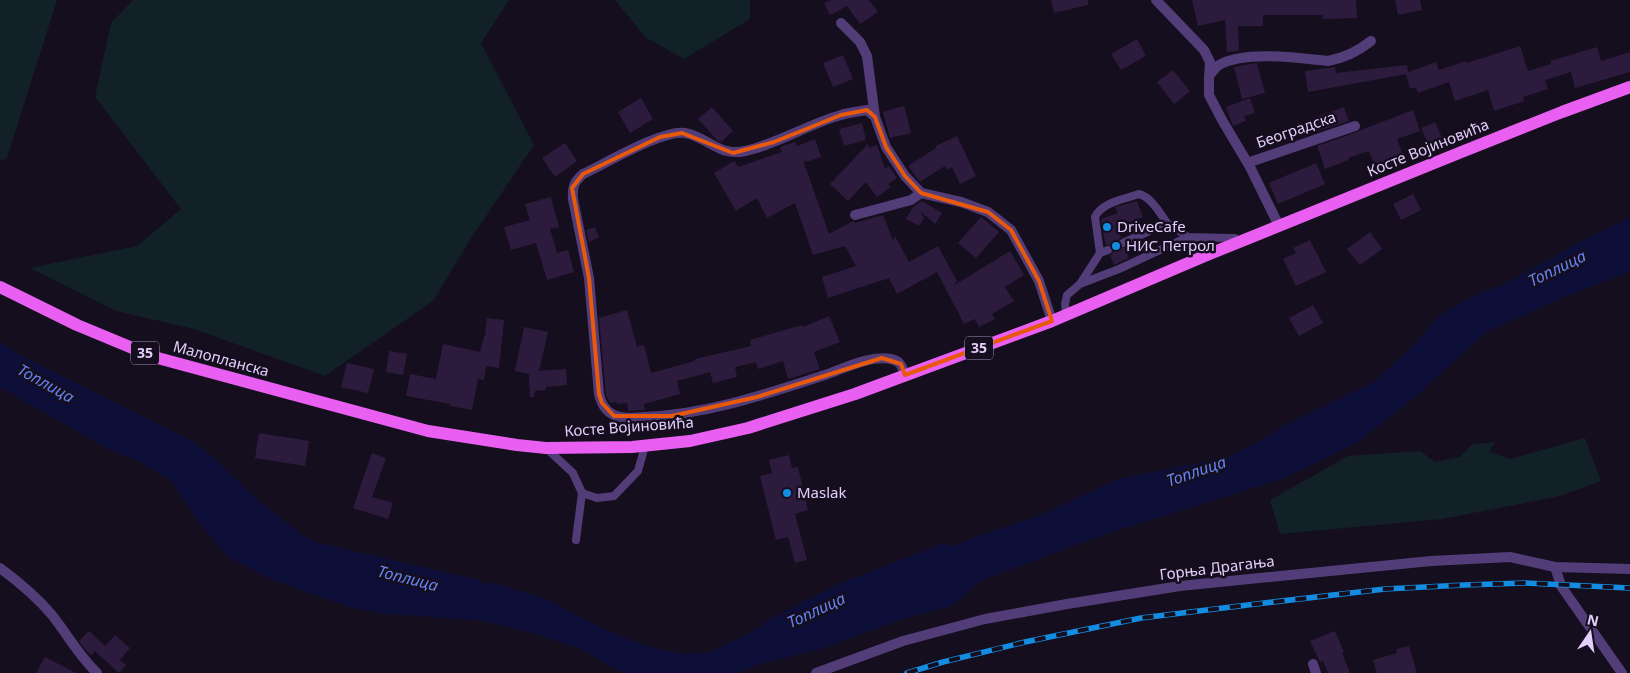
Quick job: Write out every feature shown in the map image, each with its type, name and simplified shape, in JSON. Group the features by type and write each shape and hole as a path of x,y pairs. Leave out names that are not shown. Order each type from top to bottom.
{"main road":[{"name":"Косте Војиновића","path":"299,396 428,431 546,448 645,446 690,441 734,432 855,394 1052,321 1239,242 1522,127 1630,87"},
{"name":"Малопланска","path":"0,286 77,325 154,357 299,396"}],"street":[{"name":"Београдска","path":"1156,0 1204,50 1210,62 1208,77 1210,95 1222,120 1250,167 1279,226"},
{"path":"842,23 860,42 867,56 875,116 886,147 905,176 921,193 961,202 988,212 1011,230 1039,281 1052,321"},
{"path":"1208,77 1220,64 1233,60 1254,57 1338,59 1351,55 1371,41"},
{"path":"875,116 867,110 841,114 774,142 733,153 723,151 699,137 682,132 660,137 583,174 577,179 572,188 573,199 589,278 599,394 608,412 614,416 626,418 672,416 757,397 882,358 894,360 901,364 905,375"},
{"name":"Београдска","path":"1250,167 1250,163 1253,161 1354,126"},
{"path":"855,215 911,200 921,193"},
{"name":"Горња Драгања","path":"816,673 903,641 985,619 1180,586 1431,561 1510,557 1556,567 1630,569"},
{"path":"1556,567 1561,586 1622,673"},
{"path":"0,568 32,593 52,615 87,664 97,673"}],"lane":[{"path":"1066,315 1065,304 1067,295 1080,284 1104,252 1095,217 1100,209 1139,194 1143,195 1167,223 1188,238"},
{"path":"1123,242 1167,223"},
{"path":"1080,284 1188,238 1235,238 1239,242"},
{"path":"582,493 596,498 614,496 638,471 645,446"},
{"path":"546,448 573,473 582,493 576,540"}],"highlighted area":[{"path":"867,110 875,117 886,147 905,176 921,193 988,212 1011,230 1039,281 1052,321 905,375 901,364 882,358 757,397 672,416 614,416 602,403 599,394 589,278 572,188 583,174 660,137 682,133 733,153 774,142 841,115"}],"shaded area":[{"path":"0,0 57,0 7,158 0,161"},
{"path":"133,0 509,0 481,43 534,145 470,240 433,301 325,376 194,329 116,311 30,268 137,246 181,209 95,97 111,23"},
{"path":"615,0 750,0 750,19 684,59 645,37"},
{"path":"1585,438 1601,481 1560,496 1442,519 1280,534 1270,500 1348,456 1420,451 1435,462 1460,457 1472,444 1495,442 1489,452 1510,459"}],"water":[{"path":"1630,218 1630,270 1486,332 1413,399 1356,443 1285,478 1094,538 980,581 952,606 903,619 824,648 760,664 739,673 626,673 613,668 579,648 525,631 477,620 386,614 353,608 275,581 228,557 201,525 171,481 140,462 106,448 0,387 0,341 16,353 192,441 212,456 259,501 304,536 364,574 408,585 493,583 544,598 599,627 633,641 665,651 690,654 710,652 748,634 780,614 812,616 851,601 900,578 932,556 976,537 1043,514 1118,479 1228,457 1257,443 1285,425 1374,382 1415,344 1436,318 1473,296 1502,285 1589,237"}],"building":[{"path":"831,0 869,0 878,12 860,24 847,6 830,15 824,3"},
{"path":"1051,0 1088,0 1088,5 1054,13"},
{"path":"1192,0 1356,0 1357,18 1323,19 1323,15 1263,15 1263,26 1238,26 1239,51 1227,52 1225,20 1198,26"},
{"path":"1395,0 1420,0 1422,10 1398,15"},
{"path":"1137,39 1146,56 1121,70 1111,54"},
{"path":"1520,46 1528,71 1551,64 1550,61 1597,47 1601,61 1630,52 1630,72 1575,88 1571,72 1545,80 1548,89 1523,97 1524,101 1494,111 1488,90 1455,101 1449,82 1418,93 1416,88 1410,88 1406,74 1308,92 1305,71 1335,67 1336,73 1407,65 1408,72 1436,62 1439,70"},
{"path":"843,55 853,79 833,87 823,63"},
{"path":"1257,63 1265,93 1242,99 1234,67"},
{"path":"1173,70 1190,91 1174,104 1157,82"},
{"path":"641,98 653,119 630,133 618,112"},
{"path":"1250,98 1255,113 1244,116 1246,121 1233,126 1226,107"},
{"path":"904,106 911,133 890,138 883,112"},
{"path":"712,107 733,131 721,142 698,119"},
{"path":"1344,107 1349,121 1318,131 1313,118"},
{"path":"1413,110 1420,131 1397,139 1404,158 1376,169 1369,151 1325,169 1317,146"},
{"path":"1435,122 1442,138 1428,143 1421,128"},
{"path":"862,123 866,140 844,146 839,129"},
{"path":"957,136 976,176 960,184 952,167 947,170 945,166 920,182 908,166 936,148 936,146"},
{"path":"815,139 821,157 806,162 804,160 804,163 829,234 853,221 855,223 883,215 893,240 895,236 909,262 938,246 957,281 953,286 1010,251 1024,275 1005,287 1014,301 992,314 995,319 979,327 975,319 964,324 937,272 897,294 889,278 828,298 822,277 856,266 845,246 813,255 795,203 767,218 757,198 736,211 714,173 734,161 738,167 782,152 780,147 795,142 797,146"},
{"path":"565,143 577,161 555,177 542,158"},
{"path":"868,144 869,148 877,145 885,169 889,166 897,178 888,184 891,187 877,197 866,182 848,201 830,184"},
{"path":"1316,163 1325,184 1278,204 1269,183"},
{"path":"1413,194 1421,210 1401,220 1393,204"},
{"path":"551,197 559,227 550,229 557,253 568,250 574,272 547,280 536,243 511,250 504,227 530,220 525,204"},
{"path":"922,201 942,213 935,224 920,211 924,218 919,226 906,219 913,207"},
{"path":"1137,201 1143,217 1117,227 1121,238 1118,240 1118,245 1120,248 1125,248 1129,258 1114,265 1110,255 1113,253 1113,248 1111,245 1106,245 1101,219 1118,213 1115,207"},
{"path":"981,217 999,232 976,258 958,243"},
{"path":"595,227 599,237 589,242 586,230"},
{"path":"1370,232 1382,249 1360,265 1347,249"},
{"path":"1310,240 1326,272 1296,286 1283,259 1296,253 1293,248"},
{"path":"1313,305 1323,323 1299,336 1289,318"},
{"path":"627,310 637,347 644,345 651,373 695,361 695,359 751,346 750,340 802,325 803,327 829,316 840,342 814,352 820,369 788,379 783,361 758,369 756,362 735,367 737,377 713,383 710,372 677,381 680,394 644,404 645,410 628,411 627,403 610,403 606,395 599,318"},
{"path":"487,318 504,320 499,368 486,366 484,380 478,379 472,410 406,396 410,374 436,379 443,344 480,352 485,336"},
{"path":"524,327 548,332 539,371 566,369 567,385 546,387 546,390 535,391 534,397 530,397 529,374 515,371"},
{"path":"389,351 407,354 403,375 386,372"},
{"path":"347,363 374,369 368,393 341,387"},
{"path":"259,433 309,441 305,466 255,458"},
{"path":"372,453 386,458 372,497 393,503 388,519 353,508"},
{"path":"789,455 792,468 798,467 808,510 795,514 807,560 795,563 788,537 776,540 760,476 772,473 769,460"},
{"path":"89,631 105,646 115,635 130,648 120,660 126,665 119,673 95,651 91,655 79,641"},
{"path":"1335,631 1350,673 1328,673 1323,661 1320,662 1310,641"},
{"path":"1409,646 1417,673 1377,673 1373,660 1397,653 1396,649"},
{"path":"45,657 76,673 36,673"}],"waterway":[{"name":"Топлица","path":"309,554 473,592"},
{"name":"Топлица","path":"774,632 841,597 945,557"}],"railway":[{"path":"907,673 1025,642 1141,618 1256,604 1385,589 1464,585 1525,583 1630,588"}],"place":[{"name":"DriveCafe","path":"1107,227"},
{"name":"НИС Петрол","path":"1116,246"},
{"name":"Maslak","path":"787,493"}]}
